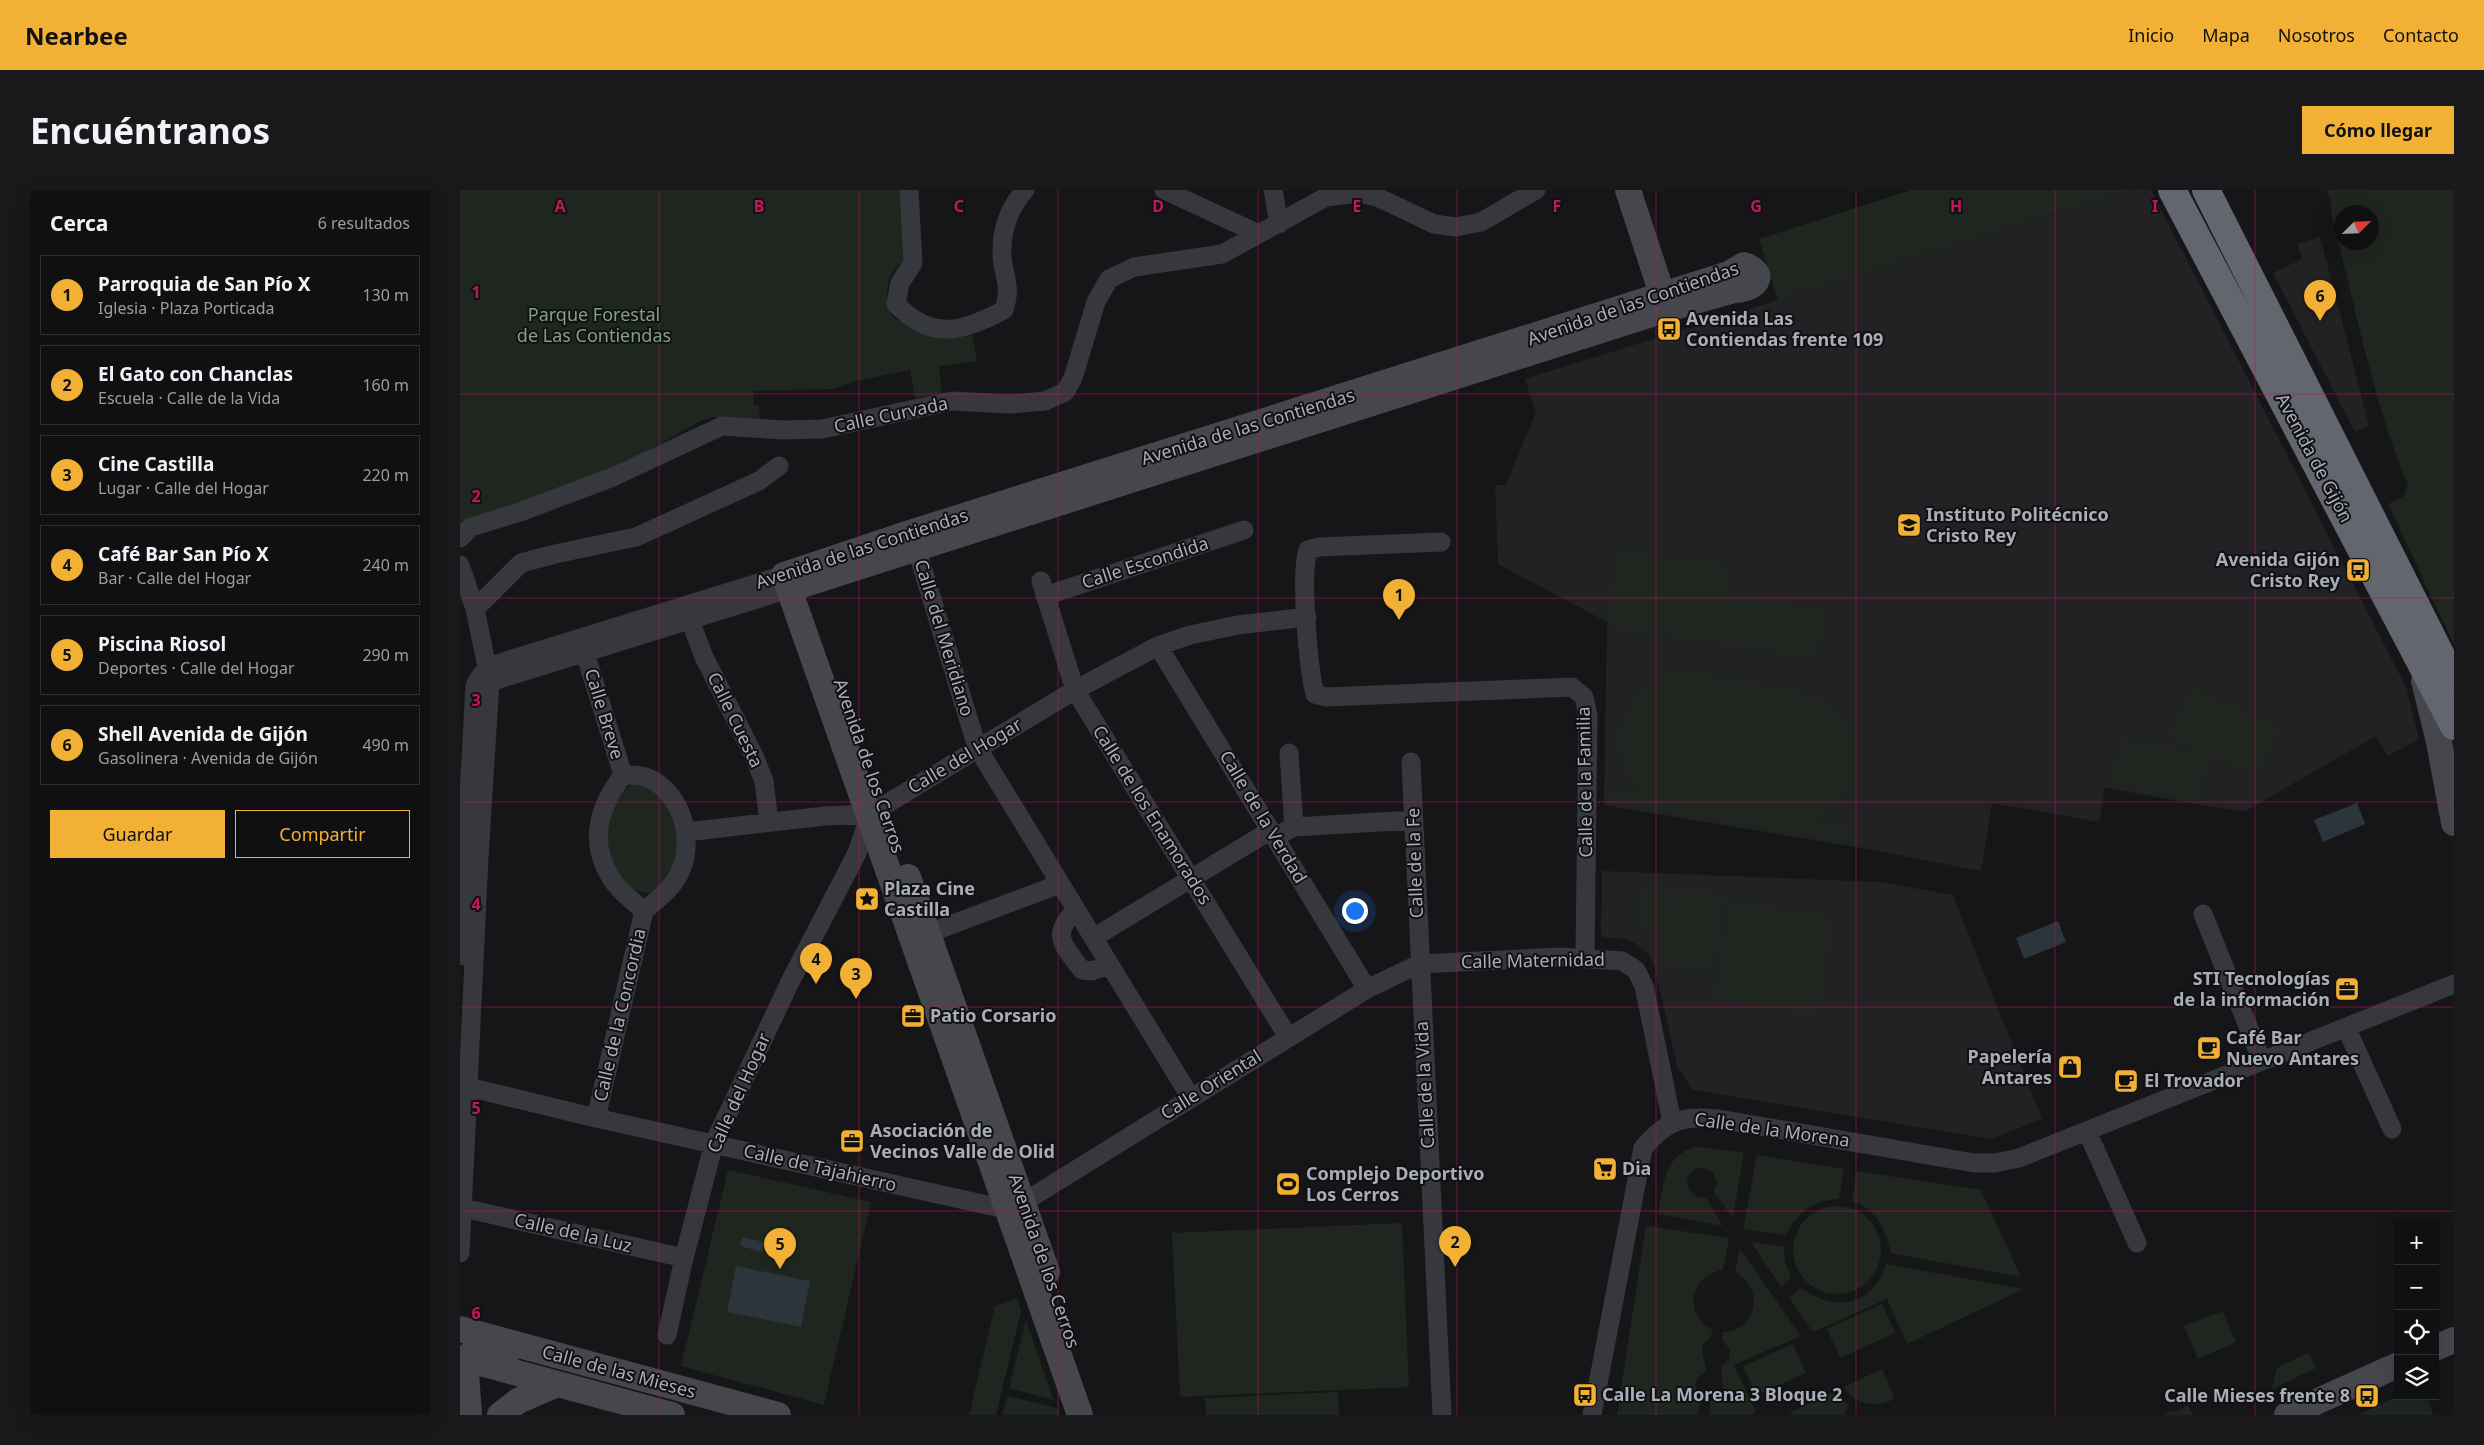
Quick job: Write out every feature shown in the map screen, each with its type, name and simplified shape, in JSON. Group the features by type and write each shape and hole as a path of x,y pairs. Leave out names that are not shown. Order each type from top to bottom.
{"highway":[{"name":"Avenida de Gijón","path":"2172,190 2454,726"},
{"name":"Avenida de Gijón","path":"2196,190 2211,201 2454,681"}],"street":[{"path":"909,190 913,263 900,283 896,304 911,320 949,330 977,324 1004,310 1009,296 1002,250 1006,223 1013,204 1025,190"},
{"path":"1164,190 1259,234"},
{"path":"1272,190 1279,224"},
{"name":"Calle Curvada","path":"460,538 471,527 520,512 613,477 722,426 783,430 822,430 952,402 1009,404 1044,401 1065,392 1073,378 1096,302 1109,280 1134,267 1222,254 1326,197 1360,193 1376,197 1434,224 1456,227 1481,222 1536,190"},
{"path":"1628,190 1664,302"},
{"name":"Avenida de las Contiendas","path":"489,674 795,580 916,547 1396,397 1664,302"},
{"name":"Avenida de las Contiendas","path":"489,674 585,653 690,620 910,533 1664,302"},
{"path":"475,609 521,563 636,537 751,484 779,466"},
{"name":"Calle Escondida","path":"1043,589 1244,530"},
{"path":"1306,617 1304,561 1308,550 1319,547 1441,542"},
{"name":"Calle del Meridiano","path":"916,547 978,747 1191,1098"},
{"path":"460,566 475,609 489,674 467,974 460,1252"},
{"name":"Avenida de los Cerros","path":"795,580 861,808 882,854 1015,1205 1098,1415"},
{"name":"Calle de los Enamorados","path":"1043,589 1075,690 1288,1037"},
{"name":"Calle del Hogar","path":"667,1335 684,1258 714,1143 790,982 857,853 861,808 978,747 1075,690 1158,646 1190,634 1282,618 1306,617"},
{"name":"Calle de la Familia","path":"1306,617 1315,694 1326,697 1407,692 1572,687 1584,697 1588,715 1585,958"},
{"name":"Calle Cuesta","path":"690,620 704,657 761,773 764,781 769,822"},
{"name":"Calle de la Verdad","path":"1158,646 1367,989"},
{"name":"Calle Breve","path":"585,653 623,775"},
{"path":"2419,659 2439,742 2454,823"},
{"path":"460,956 475,686 479,676 489,674"},
{"path":"1289,753 1294,827"},
{"name":"Calle de la Fe","path":"1411,762 1419,964"},
{"path":"623,775 642,776 665,790 681,813 686,832 681,871 672,886 644,911 612,879 603,861 598,826 603,807 623,775"},
{"path":"686,832 861,808"},
{"name":"Avenida de los Cerros","path":"861,808 929,933 1080,1415"},
{"path":"1094,938 1190,878 1273,833 1294,827 1414,820"},
{"name":"Avenida de los Cerros","path":"857,853 872,851 882,854"},
{"path":"929,933 1060,884"},
{"path":"1076,910 1062,922 1061,936 1069,953 1082,970 1092,971 1110,965"},
{"name":"Calle de la Concordia","path":"596,1118 644,911"},
{"path":"2203,914 2262,1061"},
{"name":"Calle Maternidad","path":"1419,964 1561,957 1622,961 1636,970 1644,986 1672,1122"},
{"name":"Calle Oriental","path":"1015,1205 1367,989 1419,964"},
{"name":"Calle de la Vida","path":"1419,964 1442,1415"},
{"name":"Calle de la Morena","path":"1592,1415 1643,1148 1656,1132 1672,1122 1694,1116 1719,1119 1974,1163 1995,1163 2019,1158 2454,984"},
{"path":"2346,1027 2392,1129"},
{"name":"Calle de Tajahierro","path":"465,1087 596,1118 1015,1205"},
{"path":"2087,1131 2137,1243"},
{"name":"Calle de la Luz","path":"462,1208 684,1258"},
{"path":"2439,1346 2454,1340"},
{"path":"462,1346 469,1415"},
{"name":"Calle de las Mieses","path":"462,1346 557,1384 672,1415"},
{"name":"Calle de las Mieses","path":"462,1346 770,1413"},
{"path":"2287,1415 2394,1367"},
{"path":"500,1415 518,1401 557,1384"}],"shaded area":[{"name":"Instituto Politécnico Cristo Rey","path":"2131,190 2151,190 2407,689 2419,739 2388,756 2376,736 2244,812 2105,788 2099,822 1992,803 1981,871 1857,847 1604,805 1607,622 1498,564 1495,485 1506,485 1536,412 1525,379"},
{"path":"2320,237 2369,425 2355,432 2273,273 2302,259 2298,244"},
{"path":"2357,803 2365,824 2323,842 2314,820"},
{"path":"1602,871 1880,882 1953,895 2042,1119 1991,1139 1693,1090 1677,1066 1655,968 1649,955 1635,943 1623,939 1604,937 1601,934"},
{"path":"2058,921 2066,942 2024,959 2016,938"},
{"path":"742,1237 764,1242 762,1252 740,1246"},
{"path":"736,1266 810,1281 801,1327 727,1312"}],"green space":[{"name":"Parque Forestal de Las Contiendas","path":"460,190 903,190 904,261 897,266 889,277 887,296 892,314 895,319 943,336 972,332 977,361 939,366 942,394 918,398 915,397 910,370 856,381 834,389 753,391 754,405 759,405 760,419 714,417 702,420 634,458 544,495 460,526"},
{"path":"1911,190 2131,190 1778,300 1759,239"},
{"path":"2327,190 2454,190 2454,645 2388,504 2403,497 2408,485 2375,387 2340,250 2379,250 2379,205 2334,205 2334,225"},
{"path":"1618,549 1731,566 1727,595 1825,610 1817,658 1608,626 1607,621"},
{"path":"1680,672 1801,692 1818,698 1835,710 1842,718 1851,737 1854,747 1855,769 1850,787 1845,795 1816,821 1860,830 1858,843 1609,803 1611,787 1641,792 1630,778 1622,762 1619,746 1620,731 1624,717 1631,704 1640,693 1652,684"},
{"path":"2192,687 2279,728 2257,777 2207,754 2199,799 2112,784 2120,739 2205,753 2170,736"},
{"path":"634,784 648,785 671,809 679,846 672,876 651,893 635,890 622,879 613,864 608,845 608,826 612,808 620,793"},
{"path":"1644,883 1671,887 1664,933 1636,928"},
{"path":"1675,888 1725,894 1713,972 1662,963"},
{"path":"1730,900 1833,918 1817,1016 1714,999"},
{"path":"1696,1147 1744,1152 1733,1218 1714,1192 1717,1182 1713,1172 1700,1167 1694,1170 1688,1180 1688,1185 1693,1194 1706,1198 1723,1226 1658,1214 1666,1173 1671,1164 1685,1151"},
{"path":"1757,1155 1844,1169 1839,1199 1822,1202 1807,1209 1795,1220 1786,1235 1743,1229"},
{"path":"728,1170 871,1202 824,1405 681,1366"},
{"path":"1857,1171 1981,1190 2021,1277 1890,1253 1886,1236 1879,1221 1867,1209 1852,1201"},
{"path":"1828,1206 1846,1206 1862,1213 1874,1225 1881,1241 1881,1259 1874,1275 1862,1287 1846,1294 1828,1294 1812,1287 1800,1275 1793,1259 1793,1241 1800,1225 1812,1213"},
{"path":"1402,1223 1409,1387 1180,1397 1172,1233"},
{"path":"1646,1226 1729,1238 1723,1270 1712,1273 1703,1279 1697,1287 1694,1296 1694,1306 1697,1315 1703,1324 1713,1330 1711,1337 1703,1345 1702,1349 1706,1372 1699,1377 1696,1384 1701,1398 1698,1415 1617,1415"},
{"path":"1750,1241 1784,1247 1785,1261 1791,1278 1781,1287"},
{"path":"1740,1249 1801,1336 1734,1365 1756,1412 1750,1415 1709,1415 1711,1401 1718,1399 1724,1390 1721,1376 1722,1365 1729,1359 1730,1350 1722,1339 1723,1332 1735,1330 1744,1324 1750,1317 1753,1307 1754,1297 1751,1288 1745,1279 1735,1272"},
{"path":"1886,1264 2024,1289 1907,1344 1887,1299 1813,1332 1789,1298 1801,1288 1813,1296 1826,1300 1851,1301 1862,1297 1872,1289 1880,1278"},
{"path":"1017,1298 1021,1311 996,1415 969,1415 995,1306"},
{"path":"1882,1304 1895,1333 1840,1358 1827,1329"},
{"path":"2223,1311 2236,1342 2198,1359 2184,1326"},
{"path":"1026,1320 1053,1399 1053,1400 1009,1388"},
{"path":"1793,1344 1806,1373 1756,1395 1743,1366"},
{"path":"2308,1353 2316,1368 2272,1389 2277,1368"},
{"path":"1882,1369 1895,1398 1889,1401 1874,1404 1860,1401 1848,1393 1844,1387"},
{"path":"1836,1391 1848,1405 1844,1415 1792,1415 1790,1412"},
{"path":"1338,1392 1339,1415 1206,1415 1205,1398"},
{"path":"1008,1396 1057,1408 1059,1415 1002,1415"},
{"path":"2394,1398 2394,1400 2429,1400 2433,1415 2358,1415"},
{"path":"2188,1405 2193,1415 2162,1415 2171,1411 2173,1413"}],"place":[{"name":"Shell Avenida de Gijón","path":"2320,321"},
{"name":"Avenida Las Contiendas frente 109","path":"1669,329"},
{"name":"Instituto Politécnico Cristo Rey","path":"1909,525"},
{"name":"Avenida Gijón Cristo Rey","path":"2358,570"},
{"name":"Parroquia de San Pío X","path":"1399,620"},
{"name":"Plaza Cine Castilla","path":"867,899"},
{"name":"Café Bar San Pío X","path":"816,984"},
{"name":"STI Tecnologías de la información","path":"2347,989"},
{"name":"Cine Castilla","path":"856,999"},
{"name":"Patio Corsario","path":"913,1016"},
{"name":"Café Bar Nuevo Antares","path":"2209,1048"},
{"name":"Papelería Antares","path":"2070,1067"},
{"name":"El Trovador","path":"2126,1081"},
{"name":"Asociación de Vecinos Valle de Olid","path":"852,1141"},
{"name":"Dia","path":"1605,1169"},
{"name":"Complejo Deportivo Los Cerros","path":"1288,1184"},
{"name":"El Gato con Chanclas","path":"1455,1267"},
{"name":"Piscina Riosol","path":"780,1269"},
{"name":"Calle La Morena 3 Bloque 2","path":"1585,1395"},
{"name":"Calle Mieses frente 8","path":"2367,1396"}]}
